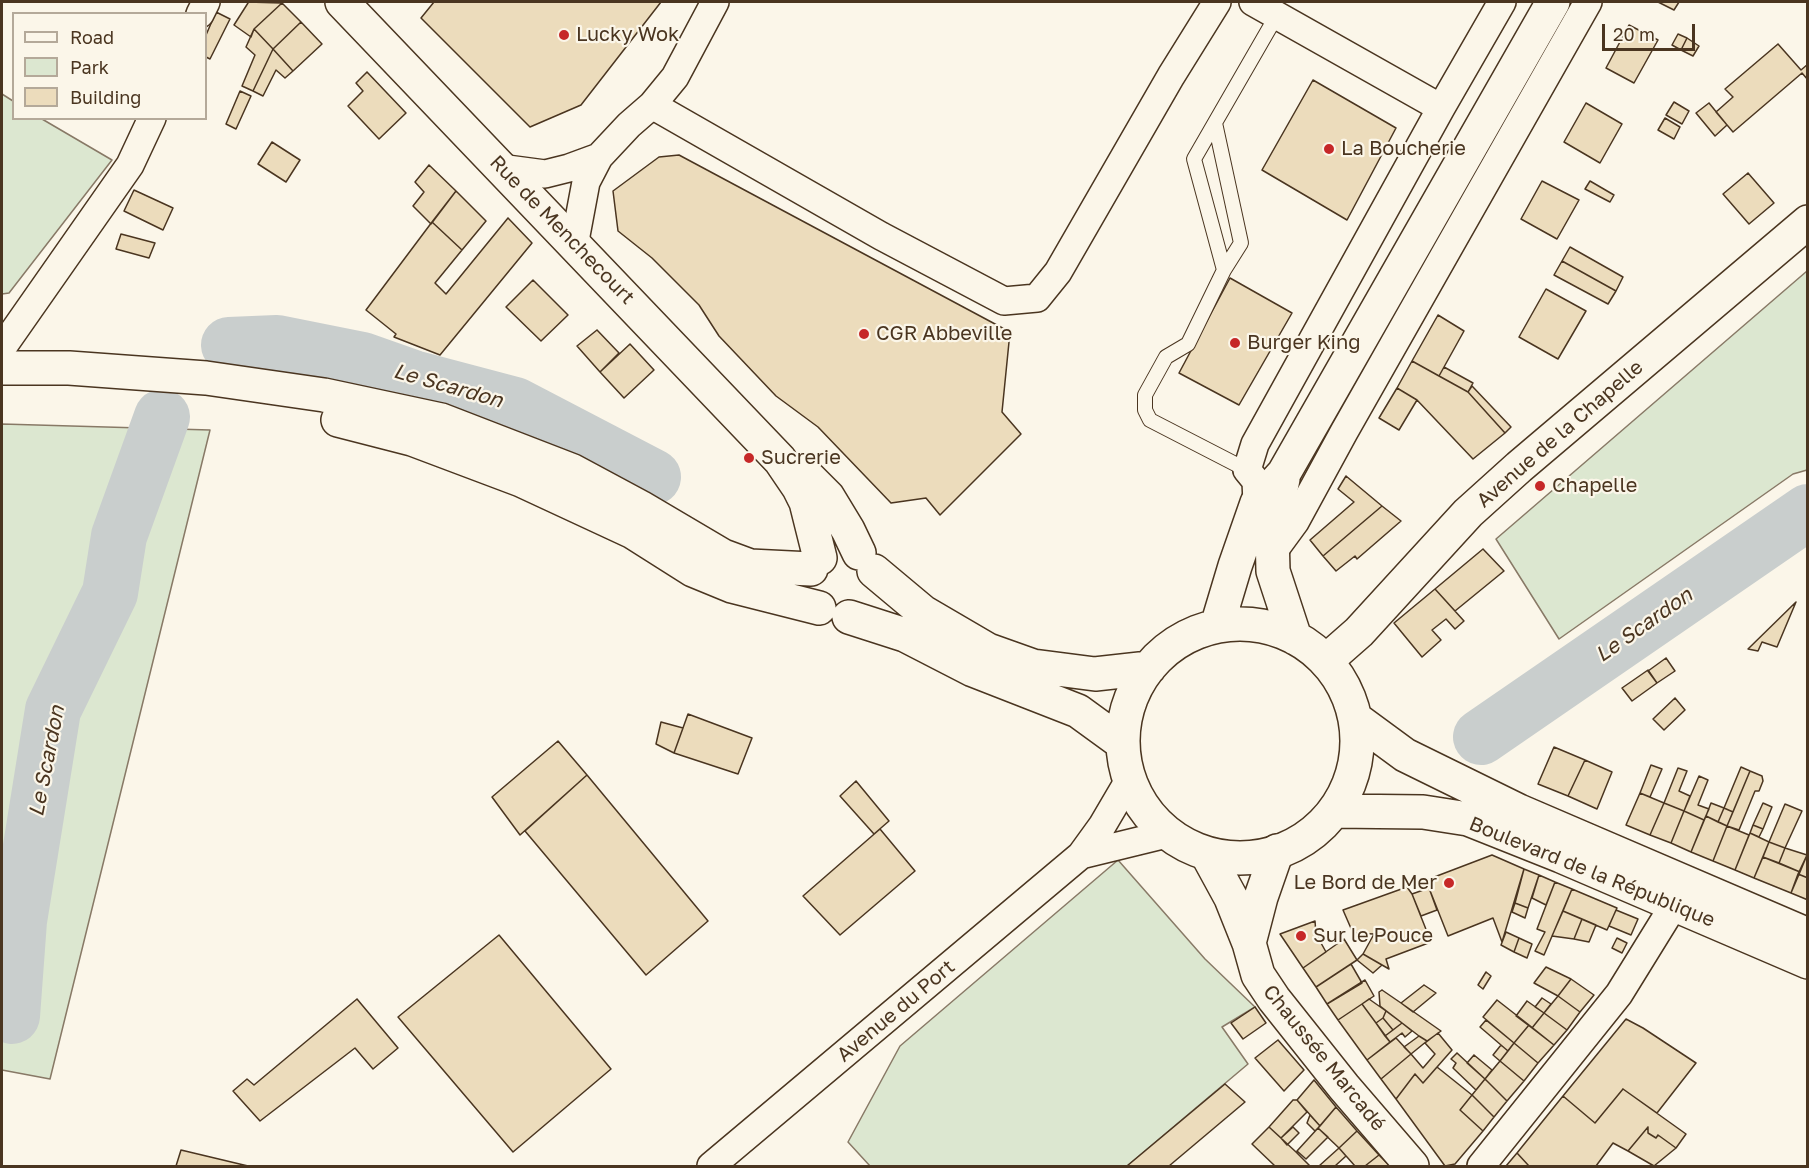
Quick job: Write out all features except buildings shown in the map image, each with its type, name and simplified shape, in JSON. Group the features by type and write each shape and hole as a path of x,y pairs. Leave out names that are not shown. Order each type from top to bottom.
{"main road":[{"name":"Rue de Menchecourt","path":"342,2 780,460 806,502 815,564"},
{"path":"1217,626 1257,503 1284,473 1553,2"},
{"name":"Avenue de la Chapelle","path":"1326,661 1359,632 1468,513 1510,474 1808,222"},
{"path":"58,367 197,389 310,412 412,439 521,480 633,532 693,570 732,586 834,613 905,635 973,670 1078,711 1122,743"},
{"path":"2,368 58,367 206,378 324,395 441,420 573,471 723,556 750,566 815,564"},
{"name":"Rue de Menchecourt","path":"780,460 808,477 828,497 867,562"},
{"path":"1284,473 1272,533 1273,571 1295,638"},
{"path":"867,562 876,583 869,605 860,613 834,613 812,600 808,590 808,579 815,564 835,550 848,549 867,562 922,612 988,650 1033,666 1095,674 1149,668"},
{"path":"1237,624 1267,627 1295,638 1326,661 1345,688 1356,719 1357,756 1347,792 1334,811 1315,831 1262,857 1234,859 1207,854 1186,846 1167,834 1144,810 1129,780 1122,743 1125,715 1135,687 1160,654 1176,642 1217,626 1237,624"},
{"name":"Boulevard de la République","path":"1356,719 1405,755 1519,811 1808,935"},
{"name":"Boulevard de la République","path":"1334,811 1423,812 1468,819 1561,856 1808,962"},
{"path":"1249,943 1261,897 1277,851"},
{"name":"Chaussée Marcadé","path":"1207,854 1231,898 1249,943 1258,975 1274,999 1344,1087 1412,1167"}],"street":[{"path":"574,246 586,182 599,157 629,125 652,105 675,77 715,2"},
{"path":"652,105 881,236 1004,301 1036,298 1058,272 1171,76 1217,2"},
{"path":"1253,2 1441,108"},
{"path":"1257,503 1256,481 1247,470 1255,444 1502,2"},
{"path":"1273,552 1295,522 1588,2"},
{"path":"2,348 130,165 151,120"},
{"path":"500,168 545,174 599,157"},
{"name":"Avenue du Port","path":"711,1167 1081,855 1102,826 1129,780"},
{"name":"Avenue du Port","path":"1081,855 1167,834"},
{"path":"1481,1167 1619,994 1674,905"}],"lane":[{"path":"1224,270 1194,159 1277,15"},
{"path":"1215,123 1241,243 1224,270 1188,344 1166,357 1145,395 1145,410 1150,420 1247,470"}],"green space":[{"path":"2,94 12,100 12,120 44,120 112,160 9,293 2,294"},
{"path":"1807,271 1807,470 1793,474 1559,639 1496,539"},
{"path":"2,424 210,430 50,1079 2,1070"},
{"path":"1118,860 1205,959 1255,1007 1222,1027 1248,1064 1127,1166 870,1166 848,1142 900,1046"}],"waterway":[{"name":"Le Scardon","path":"229,345 277,343 362,360 413,378 515,405 653,477"},
{"name":"Le Scardon","path":"12,1016 19,921 53,710 110,593 119,536 162,417"},
{"name":"Le Scardon","path":"1481,737 1808,512"}],"place":[{"name":"Lucky Wok","path":"564,35"},
{"name":"La Boucherie","path":"1329,149"},
{"name":"CGR Abbeville","path":"864,334"},
{"name":"Burger King","path":"1235,343"},
{"name":"Sucrerie","path":"749,458"},
{"name":"Chapelle","path":"1540,486"},
{"name":"Le Bord de Mer","path":"1449,883"},
{"name":"Sur le Pouce","path":"1301,936"}]}
